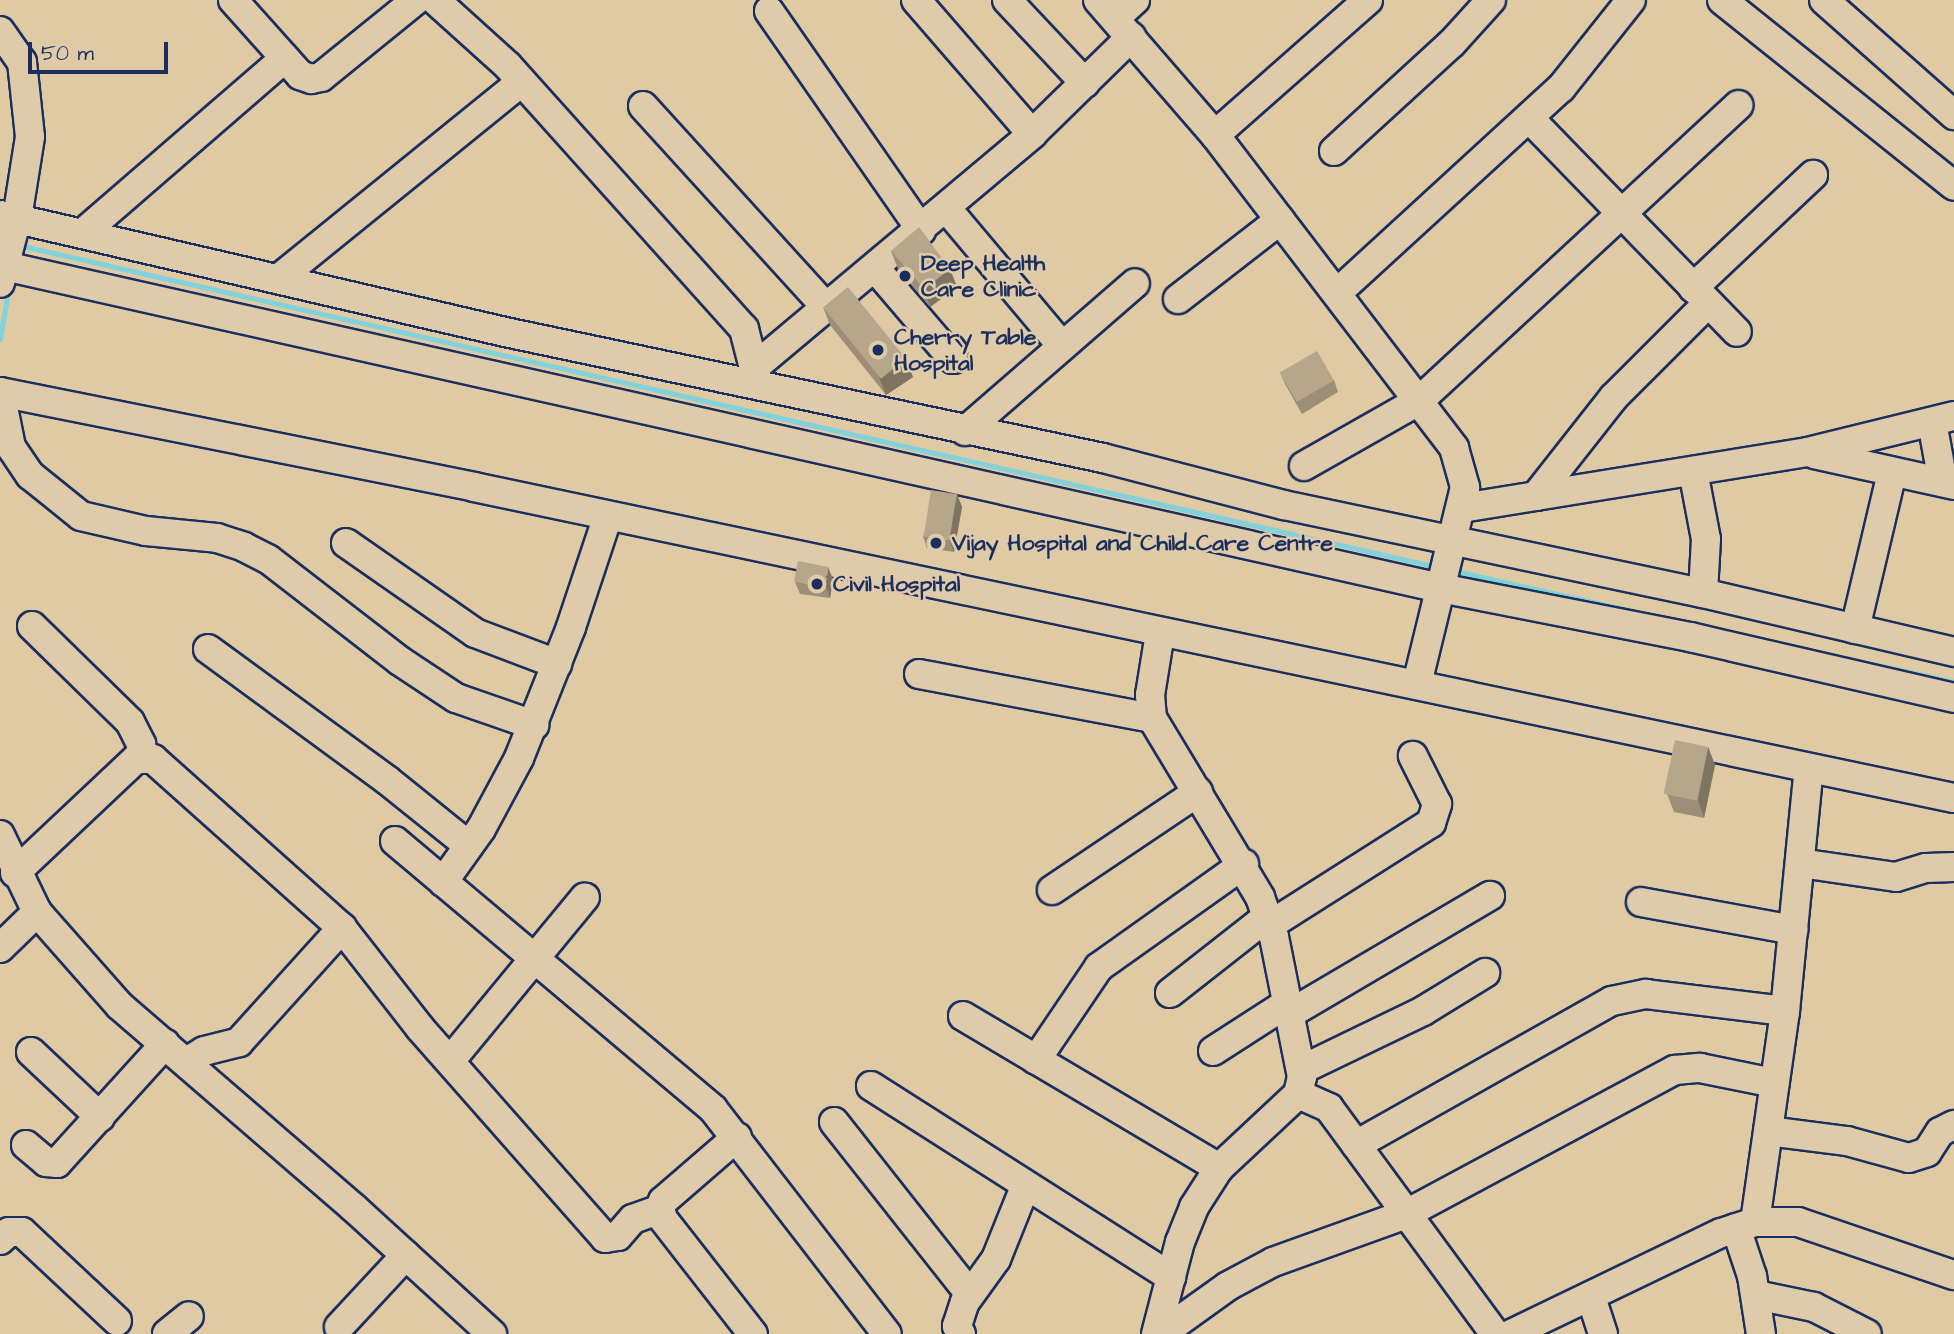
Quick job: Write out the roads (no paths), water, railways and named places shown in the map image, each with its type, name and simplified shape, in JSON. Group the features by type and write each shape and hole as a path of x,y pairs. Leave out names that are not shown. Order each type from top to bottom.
{"street":[{"path":"233,0 300,75 321,77 416,0"},
{"path":"435,0 521,82 744,329 757,375"},
{"path":"916,0 1032,134"},
{"path":"1007,0 1085,83"},
{"path":"1215,135 1368,0"},
{"path":"1334,151 1452,43 1491,0"},
{"path":"1336,293 1561,88 1631,0"},
{"path":"1722,0 1954,186"},
{"path":"1824,0 1954,115"},
{"path":"769,12 921,230"},
{"path":"757,375 827,308 947,209 1085,83 1120,14 1420,400 1462,465 1462,508 1445,567 1418,684"},
{"path":"0,32 22,62 28,86 30,137 6,247"},
{"path":"83,233 285,58"},
{"path":"278,279 521,82"},
{"path":"1304,466 1420,400 1621,217 1739,105"},
{"path":"643,106 827,308"},
{"path":"1529,118 1621,217 1737,331"},
{"path":"1536,496 1614,397 1701,295 1813,175"},
{"path":"947,209 1062,346"},
{"path":"1178,299 1280,220"},
{"path":"6,247 83,233 278,279 757,375 965,431 1690,637 1954,698"},
{"path":"6,247 1445,567 1703,593 1954,652"},
{"path":"875,268 953,359"},
{"path":"965,431 1135,283"},
{"path":"534,725 456,698 400,661 268,559 244,547 217,538 146,531 81,516 30,475 11,447 0,392 1418,684 1954,798"},
{"path":"1462,508 1807,452 1943,419 1949,483 1807,452"},
{"path":"1693,471 1706,539 1703,593"},
{"path":"1855,629 1892,472"},
{"path":"443,882 504,790 534,725 608,516"},
{"path":"346,543 475,633 557,664"},
{"path":"15,873 141,758 141,744 130,722 32,626"},
{"path":"1160,633 1150,695 1152,718 1244,864 1268,921 1290,1008 1300,1082 1322,1102 1356,1145 1495,1334"},
{"path":"208,649 387,780 469,846"},
{"path":"919,674 1152,718"},
{"path":"1170,993 1268,921 1431,823 1437,804 1413,757"},
{"path":"141,758 159,763 342,928 450,1061 605,1238 618,1237 633,1219 660,1209"},
{"path":"1761,1334 1745,1225 1768,1131 1785,1011 1810,768"},
{"path":"1052,890 1198,792"},
{"path":"0,835 15,873 37,912 120,1006 406,1255 492,1334"},
{"path":"395,841 713,1109 887,1334"},
{"path":"1800,863 1896,877 1926,868 1954,867"},
{"path":"1036,1060 1099,967 1244,864"},
{"path":"1213,1051 1290,1008 1361,976 1490,896"},
{"path":"450,1061 536,961 585,897"},
{"path":"1641,902 1793,930"},
{"path":"0,948 37,912"},
{"path":"26,1145 46,1162 57,1163 100,1117 175,1053 204,1051 239,1042 342,928"},
{"path":"1170,1326 1171,1277 1194,1207 1219,1168 1300,1082 1423,1012 1485,973"},
{"path":"1356,1145 1612,1000 1646,994 1785,1011"},
{"path":"963,1016 1219,1168"},
{"path":"31,1052 100,1117"},
{"path":"1170,1326 1228,1286 1273,1262 1406,1214 1675,1070 1700,1068 1774,1083"},
{"path":"871,1086 1025,1187 1171,1277"},
{"path":"834,1122 970,1294"},
{"path":"1768,1131 1847,1141 1909,1158 1927,1152 1940,1132 1954,1125"},
{"path":"737,1137 663,1201 660,1209 663,1219 752,1334"},
{"path":"961,1334 959,1316 970,1294 996,1259 1025,1187"},
{"path":"1522,1332 1745,1225 1798,1222 1954,1275"},
{"path":"0,1240 9,1232 22,1232 117,1321"},
{"path":"338,1327 406,1255"},
{"path":"1756,1295 1814,1307 1867,1334"},
{"path":"1591,1297 1603,1334"},
{"path":"167,1334 189,1316"}],"waterway":[{"path":"18,245 1438,567"},
{"path":"0,339 8,291"},
{"path":"1455,571 1664,618"},
{"path":"1786,645 1954,682"}],"place":[{"name":"Deep Health Care Clinic","path":"905,276"},
{"name":"Cherry Table Hospital","path":"878,350"},
{"name":"Vijay Hospital and Child Care Centre","path":"936,543"},
{"name":"Civil Hospital","path":"817,584"}]}
